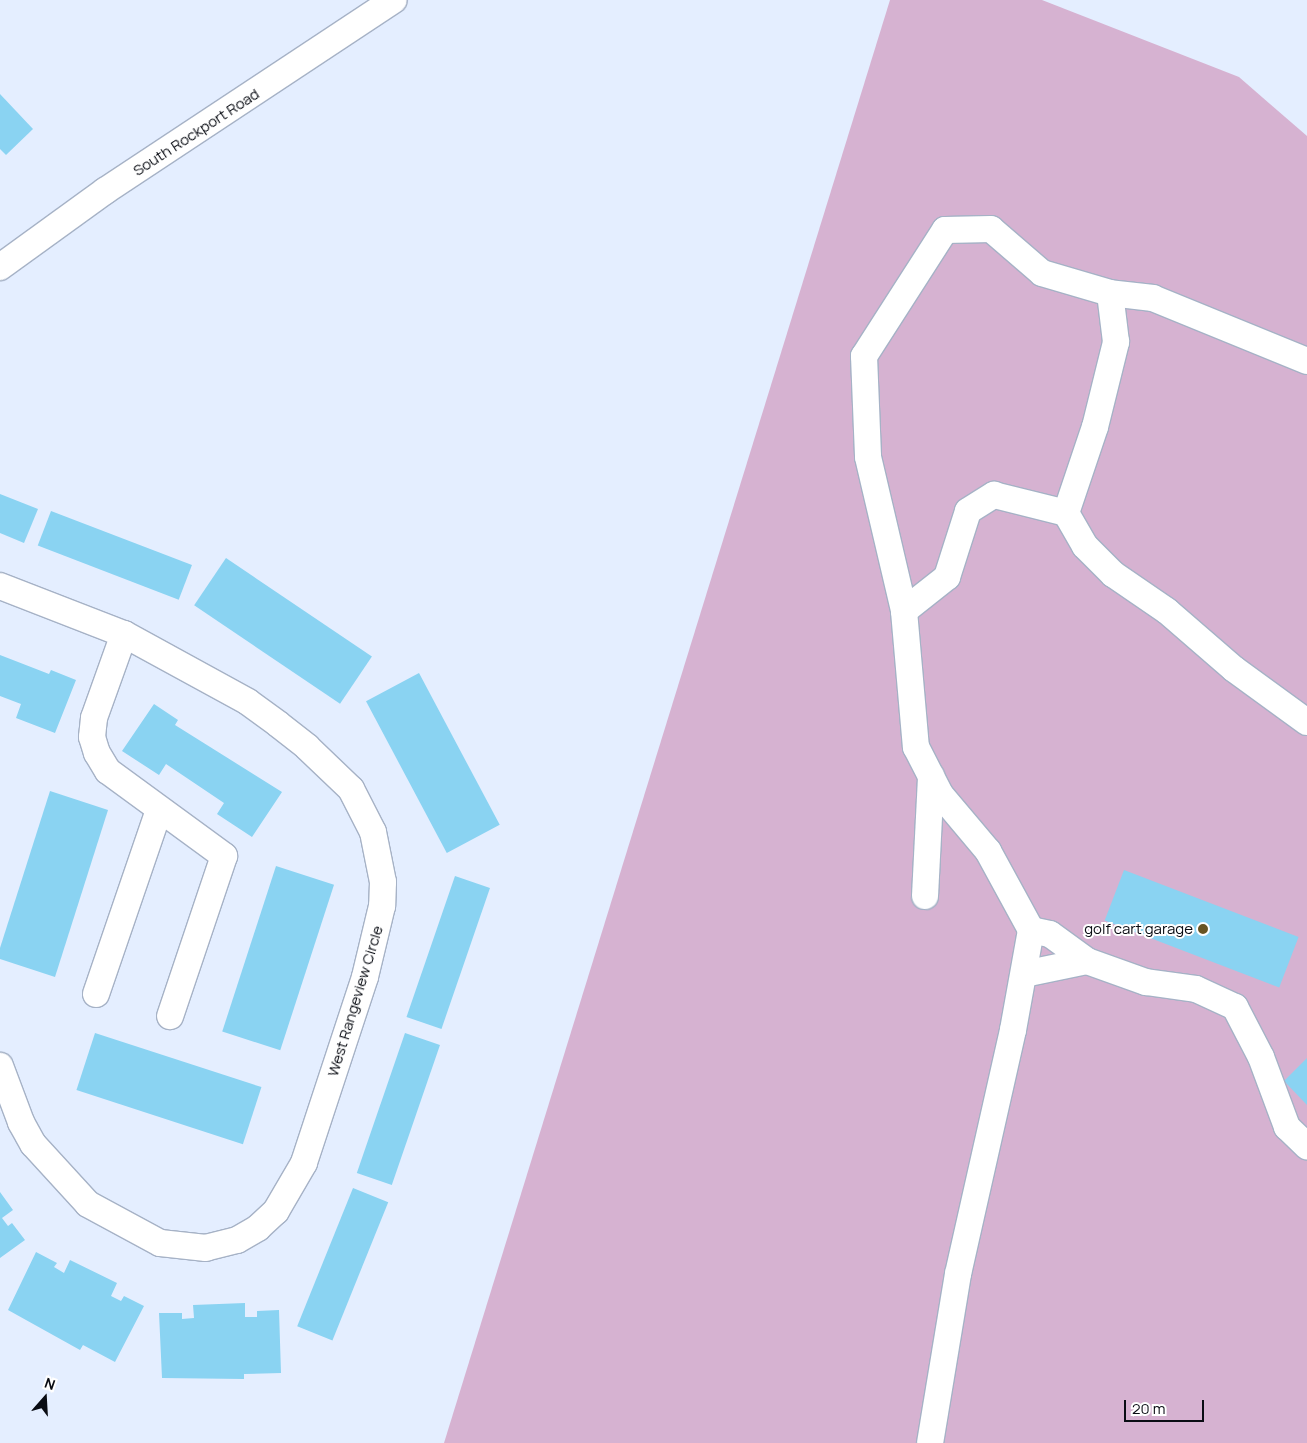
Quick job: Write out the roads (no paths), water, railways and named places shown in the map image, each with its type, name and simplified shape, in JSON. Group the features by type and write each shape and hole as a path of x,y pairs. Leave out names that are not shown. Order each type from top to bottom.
{"street":[{"name":"South Rockport Road","path":"0,267 106,191 394,0"},
{"path":"930,1443 958,1274 1032,930 988,851 940,794 916,747 904,611 868,458 864,356 945,230 991,229 1042,273 1110,294 1153,298 1307,361"},
{"path":"1066,513 1095,427 1116,342 1110,294"},
{"path":"904,611 947,577 968,511 994,495 1066,513 1085,546 1113,574 1167,611 1234,669 1307,722"},
{"name":"West Rangeview Circle","path":"0,586 124,634 248,702 307,747 351,789 373,832 381,856 383,882 382,906 365,977 304,1164 292,1188 276,1211 258,1228 237,1240 206,1248 160,1243 88,1204 33,1144 21,1122 0,1066"},
{"path":"124,634 94,718 92,736 108,771 224,856 170,1016"},
{"path":"924,896 931,776"},
{"path":"96,994 159,810"},
{"path":"1032,930 1050,934 1087,961 1146,982 1196,989 1235,1007 1261,1056 1287,1127 1307,1146"},
{"path":"1024,974 1087,961"}],"place":[{"name":"golf cart garage","path":"1203,929"}]}
